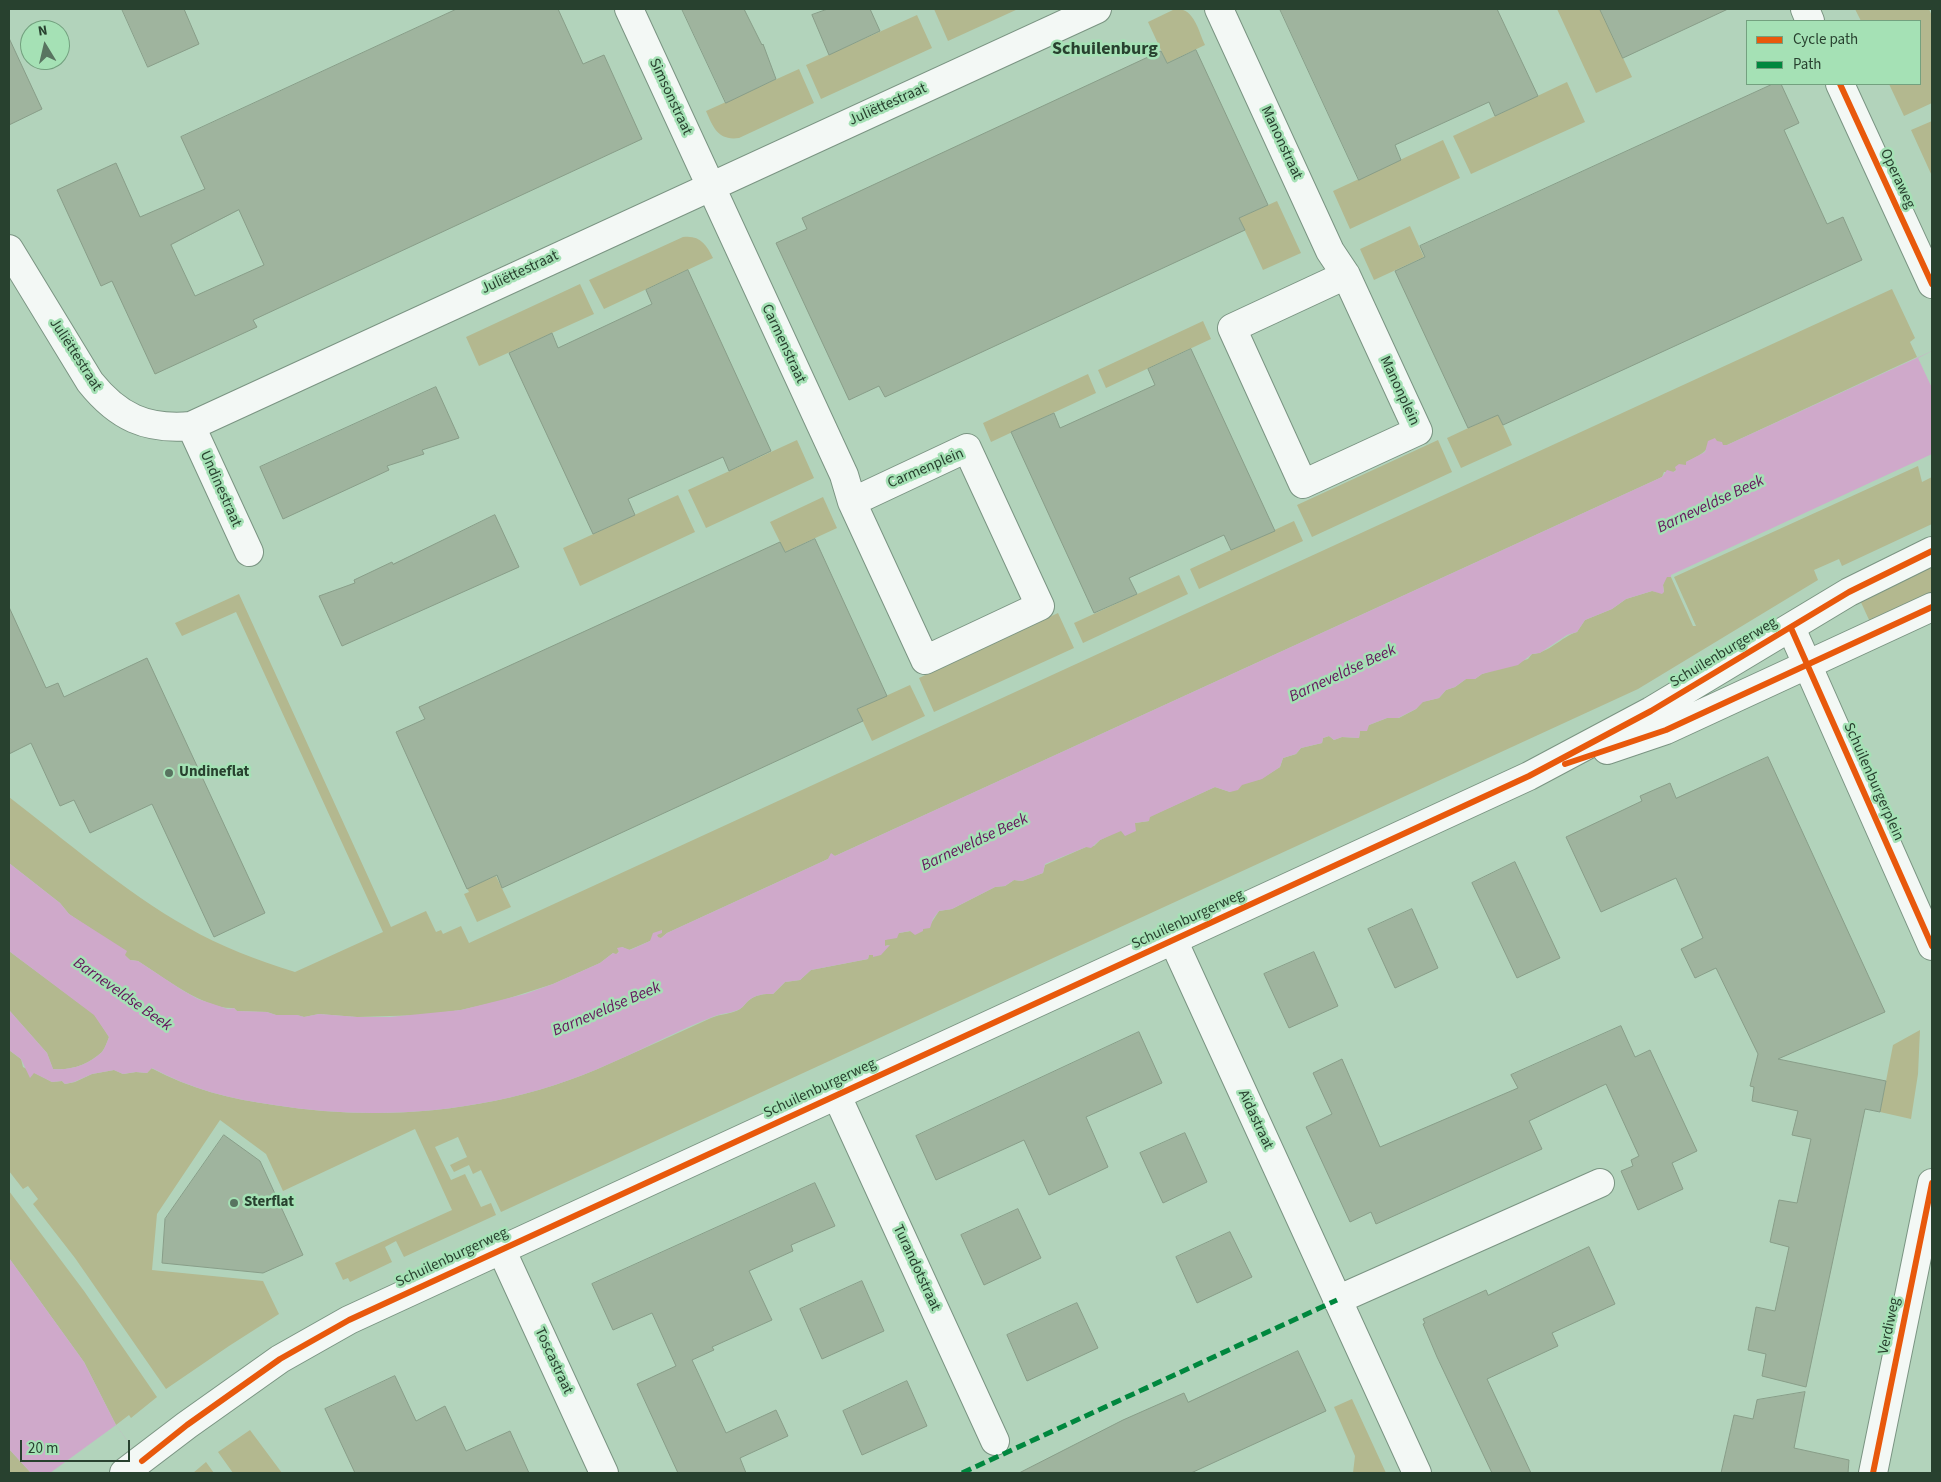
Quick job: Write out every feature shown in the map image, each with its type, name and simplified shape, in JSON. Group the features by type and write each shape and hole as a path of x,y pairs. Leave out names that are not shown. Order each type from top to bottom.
{"street":[{"name":"Simsonstraat","path":"629,9 711,186"},
{"name":"Juliëttestraat","path":"9,249 100,396 114,408 131,418 150,425 170,428 191,426 1097,9"},
{"name":"Manonstraat","path":"1219,9 1330,251 1346,275"},
{"name":"Operaweg","path":"1840,85 1932,284"},
{"name":"Carmenstraat","path":"711,186 844,475 852,502"},
{"name":"Manonplein","path":"1346,275 1418,431 1303,484 1232,328 1346,275"},
{"name":"Undinestraat","path":"191,426 249,552"},
{"name":"Carmenplein","path":"967,448 1040,606 925,660 852,502 967,448"},
{"name":"Schuilenburgerweg","path":"133,1467 187,1425 280,1359 349,1320 1530,776 1651,711 1849,592 1932,551"},
{"name":"Schuilenburgerweg","path":"1530,776 1666,730 1932,607"},
{"name":"Schuilenburgerplein","path":"1791,628 1932,946"},
{"name":"Aïdastraat","path":"1173,940 1417,1473"},
{"name":"Turandotstraat","path":"837,1096 995,1441"},
{"path":"1337,1300 1600,1183"},
{"name":"Verdiweg","path":"1873,1473 1932,1183"},
{"name":"Toscastraat","path":"501,1249 604,1473"}],"green space":[{"path":"934,9 1018,9 948,41"},
{"path":"1175,9 1181,9 1191,16 1205,45 1167,63 1148,22"},
{"path":"1557,9 1600,9 1632,77 1596,93"},
{"path":"1855,9 1929,9 1932,16 1932,103 1904,116 1889,85 1921,85 1921,20 1860,20"},
{"path":"917,15 932,48 821,99 806,65"},
{"path":"799,69 814,103 739,138 726,137 717,132 706,111"},
{"path":"1567,82 1585,122 1471,174 1453,136"},
{"path":"1932,121 1932,176 1911,130"},
{"path":"1443,140 1460,178 1350,229 1333,191"},
{"path":"1277,201 1301,253 1263,270 1239,218"},
{"path":"1410,226 1424,257 1374,280 1360,249"},
{"path":"683,237 698,239 708,249 713,258 604,309 589,280"},
{"path":"580,284 594,314 479,366 466,337"},
{"path":"1892,289 1915,338 1910,342 1917,357 1727,445 1708,447 1701,454 1686,462 1686,465 1673,472 1664,472 1662,477 835,856 831,854 828,859 667,933 661,938 658,938 657,935 662,930 650,941 629,950 622,947 616,955 613,953 600,963 553,984 500,1001 461,1010 423,1015 357,1017 319,1014 304,1017 276,1015 267,1012 237,1011 234,1008 210,1004 184,991 138,961 130,960 69,914 60,903 9,863 9,797 141,898 213,941 253,958 295,972 383,932 236,612 182,636 175,623 239,594 391,927 426,911 436,932 441,930 443,934 461,926 469,943"},
{"path":"1203,321 1211,339 1106,388 1098,370"},
{"path":"1088,374 1096,393 991,442 983,423"},
{"path":"1498,414 1512,445 1461,468 1447,438"},
{"path":"797,440 814,478 706,528 688,490"},
{"path":"1438,440 1452,472 1312,537 1297,505"},
{"path":"1918,466 1922,482 1932,477 1932,524 1842,566 1839,559 1814,570 1818,580 1638,689 501,1212 481,1170 473,1174 469,1165 454,1172 450,1165 467,1157 458,1137 435,1147 451,1180 465,1174 481,1207 491,1203 496,1215 404,1257 396,1241 385,1247 392,1262 350,1282 348,1278 343,1280 335,1263 452,1210 415,1129 283,1191 266,1154 220,1120 157,1214 152,1270 263,1281 279,1314 166,1389 75,1258 33,1204 38,1199 28,1186 23,1189 9,1171 9,1050 21,1059 23,1067 52,1082 62,1081 65,1084 75,1082 92,1074 114,1070 123,1074 147,1073 151,1068 181,1082 226,1096 258,1103 317,1110 360,1113 446,1109 530,1092 571,1079 611,1063 711,1018 737,1011 754,997 763,994 773,994 785,982 800,980 811,970 868,959 869,955 889,945 885,946 885,940 899,933 923,929 930,925 939,911 952,909 995,887 1005,886 1014,880 1022,881 1043,873 1045,865 1086,847 1094,846 1100,840 1135,823 1149,821 1149,817 1215,787 1230,792 1242,784 1261,779 1280,767 1283,758 1296,754 1301,748 1322,743 1323,738 1329,736 1334,740 1342,737 1359,738 1360,731 1369,725 1387,718 1399,718 1416,709 1422,702 1439,698 1446,690 1455,687 1466,679 1475,679 1482,674 1528,659 1532,654 1544,651 1577,632 1585,620 1612,609 1626,599 1652,591 1664,592 1663,585 1666,577 1671,577 1693,626 1696,626 1674,577"},
{"path":"678,495 695,532 580,586 563,548"},
{"path":"823,497 837,528 785,552 770,522"},
{"path":"1294,521 1303,541 1199,589 1190,569"},
{"path":"1932,564 1932,594 1870,622 1859,598"},
{"path":"1179,575 1188,594 1083,643 1074,623"},
{"path":"1058,613 1074,648 934,712 919,678"},
{"path":"910,685 925,716 872,741 857,709"},
{"path":"496,876 511,907 477,922 464,894 469,892 467,888"},
{"path":"9,951 95,1015 109,1037 102,1052 79,1066 53,1069 47,1053 9,1010"},
{"path":"1920,1030 1918,1074 1911,1119 1880,1112 1893,1045"},
{"path":"9,1191 84,1291 157,1397 131,1418 129,1415 116,1425 84,1362 9,1258"},
{"path":"1352,1399 1386,1473 1353,1473 1355,1456 1334,1407"},
{"path":"250,1430 282,1473 233,1473 218,1452"},
{"path":"9,1449 31,1473 9,1473"},
{"path":"206,1462 214,1473 193,1473"}],"water":[{"name":"Barneveldse Beek","path":"1932,351 1932,454 1671,575 1671,577 1667,577 1663,585 1664,592 1662,594 1652,591 1626,599 1612,609 1585,620 1577,632 1567,635 1540,653 1532,654 1518,665 1482,674 1475,679 1466,679 1455,687 1446,690 1439,698 1423,702 1416,709 1398,718 1387,718 1369,725 1367,731 1360,731 1359,738 1342,737 1334,740 1329,736 1323,738 1322,743 1301,748 1296,754 1283,758 1280,767 1262,779 1242,785 1238,790 1230,792 1215,787 1150,817 1149,821 1135,823 1136,831 1125,836 1121,831 1100,840 1091,848 1086,847 1045,864 1043,873 1022,881 1014,880 1005,886 995,887 952,909 939,911 933,919 930,928 923,929 923,931 915,935 910,931 899,933 897,938 885,940 885,946 890,945 881,955 873,957 873,955 869,955 868,959 811,970 800,980 785,982 773,994 763,994 754,997 737,1010 702,1021 571,1079 530,1092 446,1109 360,1113 317,1110 242,1100 181,1082 152,1068 147,1073 123,1074 114,1070 92,1074 65,1084 62,1081 52,1082 34,1073 30,1078 21,1059 9,1050 9,1010 47,1053 53,1069 73,1068 91,1060 102,1052 109,1037 94,1015 9,951 9,863 60,903 69,914 127,951 125,955 130,960 138,961 198,999 228,1009 234,1008 237,1011 267,1012 276,1015 304,1017 319,1014 390,1017 461,1010 525,994 600,963 613,953 619,952 617,948 622,947 630,950 650,941 653,933 662,930 662,933 657,935 661,938 667,933 828,859 831,853 835,856 1662,477 1667,470 1674,472 1676,470 1675,467 1679,464 1686,465 1686,462 1705,452 1708,441 1715,438 1717,441 1722,442 1723,445 1727,445"},
{"path":"9,1258 84,1362 116,1425 150,1473 31,1473 9,1449"}],"pier":[{"path":"1932,351 1932,388 1918,358"},
{"path":"116,1425 150,1473 50,1473"}],"building":[{"path":"122,9 184,9 199,44 148,67"},
{"path":"457,9 558,9 583,64 604,55 642,139 253,320 257,327 155,374 112,281 101,286 57,190 116,163 140,217 205,189 181,137","holes":["239,210 264,265 195,296 171,245"]},
{"path":"682,9 744,9 763,44 776,79 726,103"},
{"path":"828,9 870,9 880,31 829,55 812,15"},
{"path":"1280,9 1497,9 1538,96 1495,116 1489,102 1395,145 1401,160 1359,180"},
{"path":"1600,9 1728,9 1623,58"},
{"path":"9,38 20,62 20,70 24,70 42,109 9,125"},
{"path":"1196,50 1268,205 1239,218 1245,230 885,397 879,386 849,400 776,243 807,229 802,218 1161,51 1167,63"},
{"path":"1771,85 1781,85 1799,123 1784,130 1827,224 1843,217 1862,260 1503,425 1498,415 1468,428 1395,271 1425,257 1420,246"},
{"path":"688,270 771,451 729,471 723,457 628,499 635,515 593,534 509,353 552,333 558,348 652,304 646,290"},
{"path":"1191,349 1275,531 1231,550 1224,535 1129,578 1137,594 1094,613 1011,432 1054,413 1060,428 1155,385 1148,369"},
{"path":"436,387 459,438 422,450 424,454 387,466 389,470 283,519 260,467"},
{"path":"495,515 519,567 342,646 319,596 355,583 354,580 392,562 393,564"},
{"path":"815,539 887,696 857,709 863,721 502,888 497,875 467,889 396,732 425,719 419,707 780,542 785,552"},
{"name":"Undineflat","path":"9,607 46,688 58,683 64,697 147,658 265,913 214,937 152,804 90,833 74,800 60,806 31,743 9,754"},
{"path":"1768,757 1885,1012 1778,1059 1886,1081 1880,1112 1865,1109 1806,1387 1762,1376 1766,1354 1748,1350 1756,1307 1775,1311 1789,1247 1770,1242 1779,1200 1797,1203 1811,1139 1792,1135 1798,1111 1752,1101 1754,1087 1750,1086 1758,1054 1716,968 1695,978 1681,949 1703,938 1676,878 1601,912 1566,837 1642,801 1640,796 1670,783 1676,798"},
{"path":"1515,862 1560,958 1517,978 1472,883"},
{"path":"1412,909 1438,968 1395,988 1368,929"},
{"path":"1314,952 1338,1006 1289,1028 1264,974"},
{"path":"1621,1026 1635,1057 1650,1050 1697,1151 1672,1163 1683,1189 1638,1210 1621,1171 1633,1166 1631,1160 1639,1156 1606,1084 1529,1121 1542,1149 1376,1224 1371,1212 1350,1222 1306,1127 1332,1114 1313,1073 1342,1059 1380,1147 1518,1088 1511,1075"},
{"path":"1139,1032 1162,1083 1086,1117 1108,1167 1049,1195 1024,1140 936,1180 916,1136"},
{"path":"1185,1133 1207,1182 1163,1203 1140,1153"},
{"name":"Sterflat","path":"224,1135 260,1161 303,1255 263,1273 162,1263 165,1219"},
{"path":"815,1183 835,1226 791,1245 793,1251 749,1271 772,1320 712,1347 714,1350 692,1360 726,1433 776,1410 788,1436 740,1458 746,1473 678,1473 637,1384 676,1366 652,1313 613,1330 592,1284"},
{"path":"1018,1209 1041,1258 984,1285 961,1235"},
{"path":"1230,1232 1252,1277 1197,1303 1176,1257"},
{"path":"1589,1247 1615,1304 1552,1333 1558,1346 1487,1379 1531,1473 1492,1473 1437,1357 1423,1324 1425,1323 1423,1319 1486,1290 1488,1295"},
{"path":"862,1281 884,1331 822,1359 800,1309"},
{"path":"1077,1303 1098,1348 1027,1381 1007,1335"},
{"path":"1298,1351 1326,1411 1191,1473 1019,1473 1123,1420 1184,1393 1188,1402"},
{"path":"395,1376 416,1421 445,1406 466,1451 510,1431 529,1473 355,1473 325,1409"},
{"path":"907,1381 927,1426 862,1455 843,1411"},
{"path":"1805,1392 1794,1448 1849,1460 1848,1473 1721,1473 1734,1415 1753,1419 1757,1400"}],"marked path":[{"path":"962,1473 1337,1300"}],"cycle path":[{"path":"1840,85 1932,284"},
{"path":"142,1461 187,1425 280,1359 349,1320 1529,776 1651,711 1849,592 1932,551"},
{"path":"1565,764 1666,730 1932,607"},
{"path":"1791,628 1932,946"},
{"path":"1873,1473 1932,1183"}],"place":[{"name":"Undineflat","path":"169,773"},
{"name":"Sterflat","path":"234,1203"}],"district":[{"name":"Schuilenburg","path":"1105,50"}]}
